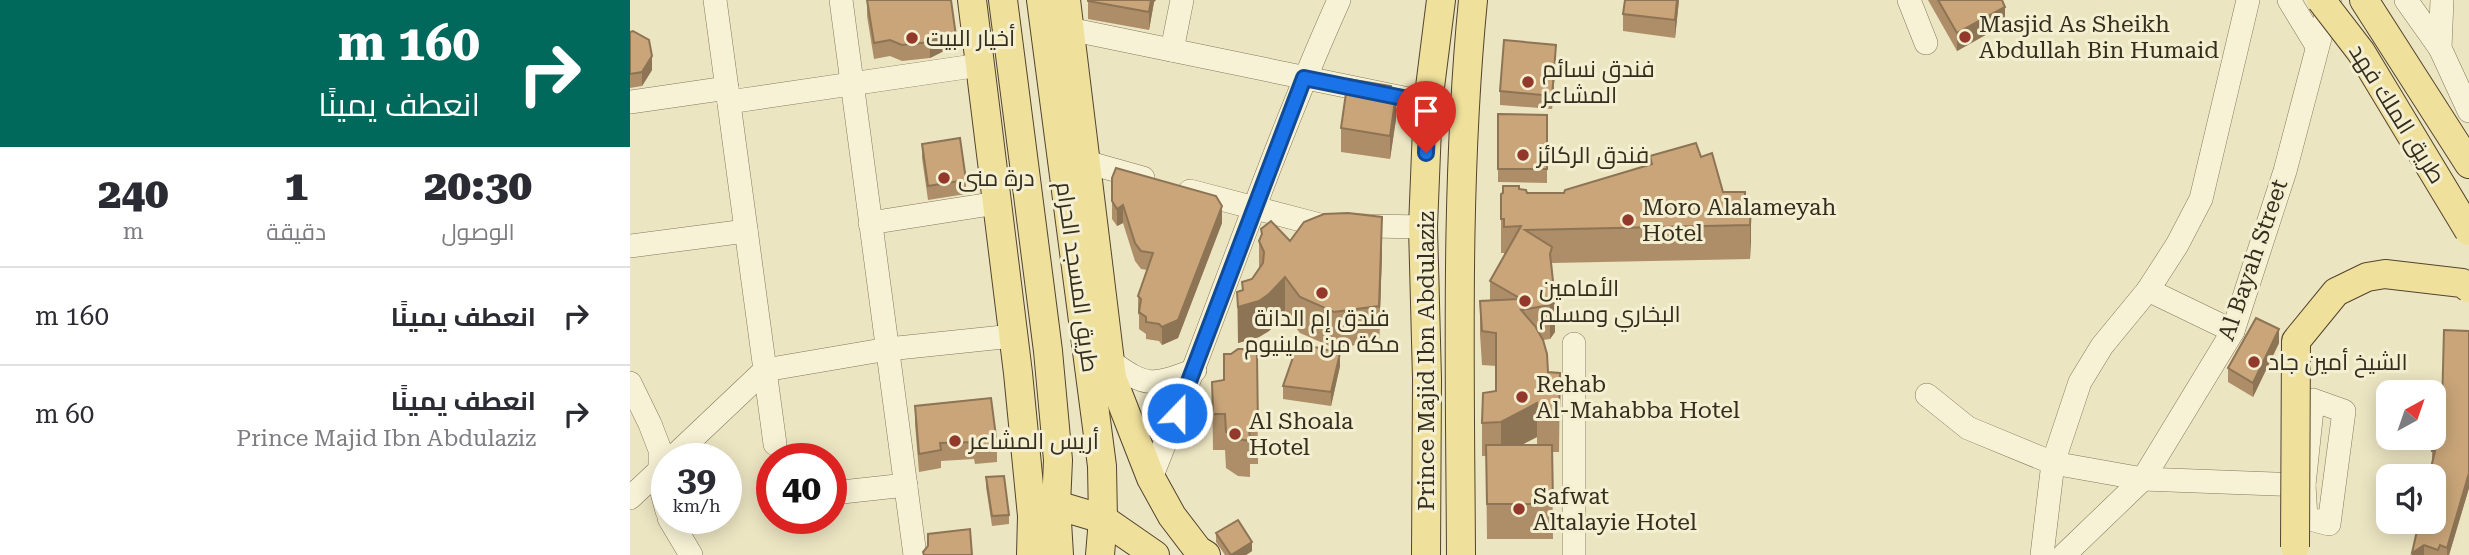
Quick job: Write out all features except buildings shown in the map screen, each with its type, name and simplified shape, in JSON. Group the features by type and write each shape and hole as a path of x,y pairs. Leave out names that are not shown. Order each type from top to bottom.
{"main road":[{"path":"972,0 1013,336 1032,516 1031,555"},
{"name":"طريق المسجد الحرام","path":"1003,0 1048,351 1058,460 1056,505 1059,550"},
{"name":"طريق المسجد الحرام","path":"1041,0 1063,42 1102,466 1103,519 1099,555"},
{"path":"1066,0 1063,42 1086,162 1112,379 1151,478 1172,516 1198,550 1206,555"},
{"name":"Prince Majid Ibn Abdulaziz","path":"1426,555 1427,379 1423,227 1428,103 1441,0"},
{"path":"1461,555 1464,105 1473,0"},
{"name":"طريق الملك فهد","path":"2321,0 2361,52 2469,231"},
{"name":"طريق الملك فهد","path":"2364,0 2469,164"},
{"path":"2296,551 2296,341 2336,292 2367,278 2385,274 2462,283 2469,288"},
{"path":"1427,379 1461,381"},
{"path":"1056,505 1103,519 1155,555"},
{"path":"1059,550 1099,555"}],"street":[{"path":"715,0 775,443"},
{"path":"841,0 915,555"},
{"path":"1172,51 1182,0"},
{"path":"1151,478 1195,370 1304,78 1339,0"},
{"path":"1909,0 1926,43"},
{"path":"2042,555 2053,463 2080,382 2102,346 2148,290 2177,245 2201,199 2248,0"},
{"path":"2289,0 2318,46"},
{"name":"Al Bayah Street","path":"2064,555 2143,480 2233,331 2285,171 2330,0"},
{"path":"2406,0 2440,48 2469,111"},
{"path":"2440,48 2442,0"},
{"path":"1063,42 1172,51 1428,103"},
{"path":"630,102 851,83 980,65"},
{"path":"1086,162 1254,210 1320,225 1423,227"},
{"path":"870,223 997,203"},
{"path":"630,246 746,231"},
{"path":"2148,290 2233,331"},
{"path":"688,443 765,370 888,349 1013,336"},
{"path":"1574,344 1574,555"},
{"path":"1110,361 1133,377 1160,383 1195,370"},
{"path":"630,383 657,443"},
{"path":"1927,395 1968,428 2053,463 2143,480 2304,485"},
{"path":"2313,400 2344,411 2329,524 2306,518 2304,485 2313,400"},
{"path":"630,498 651,478"},
{"path":"847,491 906,485"},
{"path":"679,534 691,555"}],"place":[{"name":"Masjid As Sheikh Abdullah Bin Humaid","path":"1965,37"},
{"name":"أخيار البيت","path":"912,38"},
{"name":"فندق نسائم المشاعر","path":"1528,82"},
{"name":"فندق الركائز","path":"1523,155"},
{"name":"درة منى","path":"944,178"},
{"name":"Moro Alalameyah Hotel","path":"1628,220"},
{"name":"فندق إم الدانة مكة من ملينيوم","path":"1322,293"},
{"name":"الأمامين البخاري ومسلم","path":"1525,301"},
{"name":"الشيخ أمين جاد","path":"2254,362"},
{"name":"Rehab Al-Mahabba Hotel","path":"1522,397"},
{"name":"Al Shoala Hotel","path":"1235,434"},
{"name":"أريس المشاعر","path":"955,441"},
{"name":"Safwat Altalayie Hotel","path":"1519,509"}],"route":[{"path":"1177,413 1304,78 1428,103 1426,153"}]}
